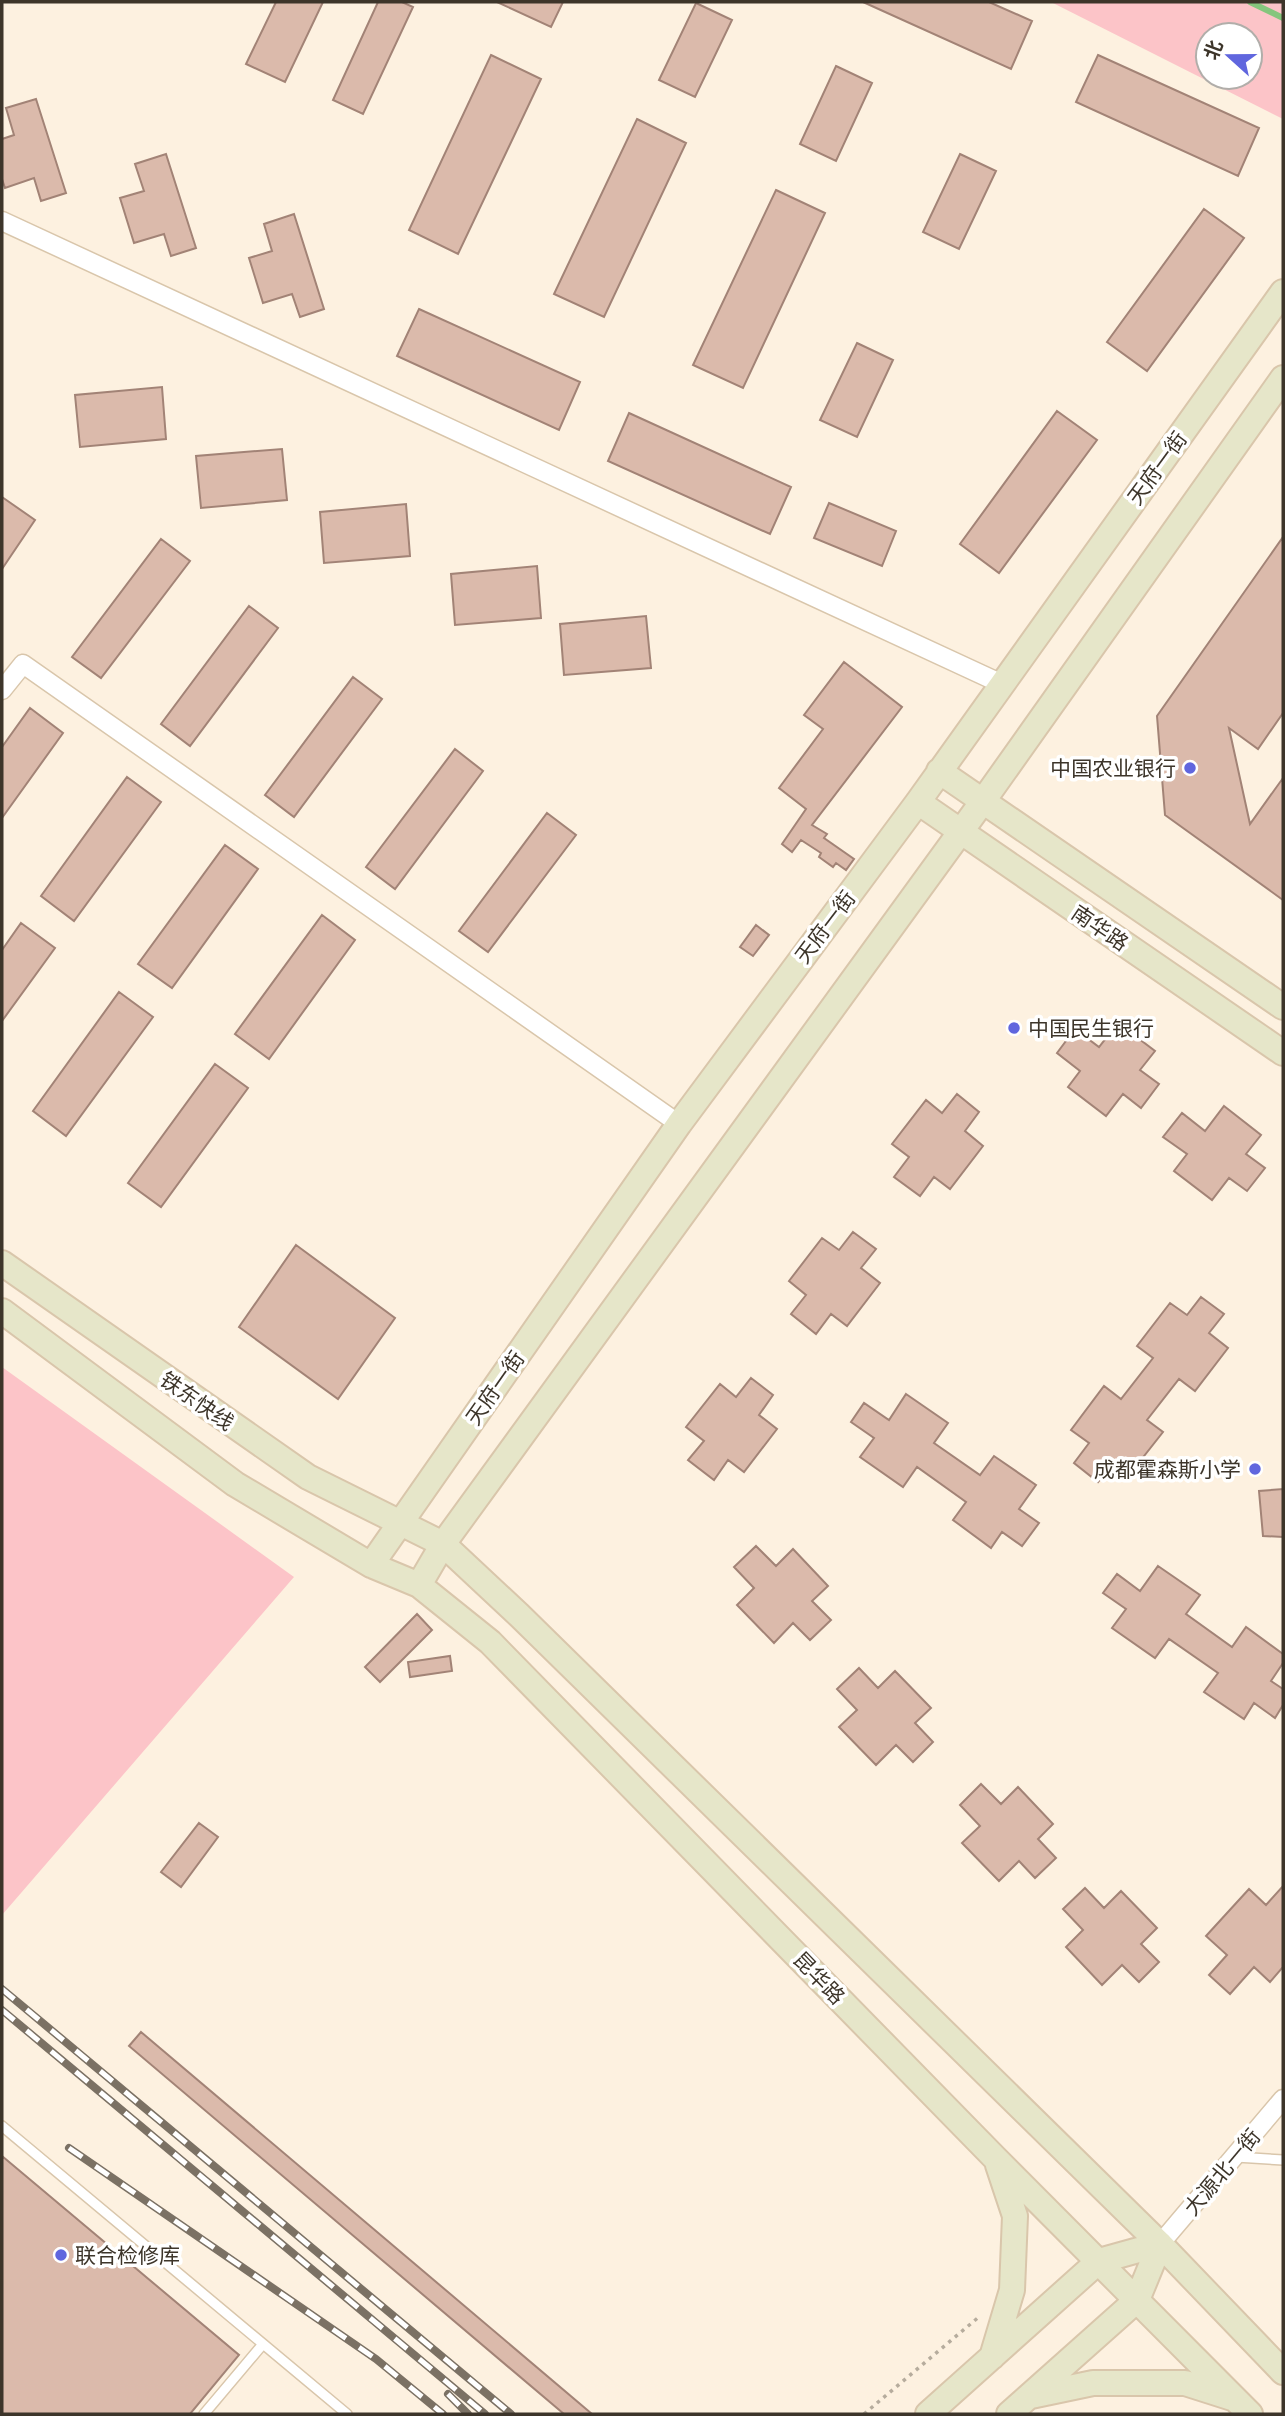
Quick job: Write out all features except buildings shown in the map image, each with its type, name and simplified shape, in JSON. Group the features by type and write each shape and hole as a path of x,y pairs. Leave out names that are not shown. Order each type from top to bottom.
{"main road":[{"name":"天府一街","path":"371,1565 679,1124 918,802 1283,292"},
{"path":"419,1585 443,1544 982,801 1283,378"},
{"path":"939,771 1283,1007"},
{"name":"南华路","path":"918,802 1283,1053"},
{"name":"铁东快线","path":"2,1263 308,1477 401,1523"},
{"name":"铁东快线","path":"2,1311 234,1484 371,1565"},
{"path":"401,1523 443,1544 519,1615 1160,2244 1283,2372"},
{"name":"昆华路","path":"371,1565 419,1585 490,1642 995,2158 1243,2406"},
{"path":"992,2358 1012,2290 1015,2216 995,2158"},
{"path":"928,2414 1099,2261 1160,2244"},
{"path":"1009,2414 1137,2300 1160,2244"},
{"path":"1030,2396 1093,2383 1185,2383 1243,2406"}],"street":[{"path":"2,221 1002,684"},
{"path":"2,690 23,664 679,1124"},
{"name":"大源北一街","path":"1160,2244 1283,2099"}],"lane":[{"path":"2,2126 347,2414"},
{"path":"1236,2157 1283,2160"},
{"path":"204,2414 263,2344"}],"path":[{"path":"864,2414 980,2317"}],"shaded area":[{"path":"1051,2 1283,2 1283,119 1227,91 1264,91 1264,21 1194,21 1194,74"},
{"path":"2,1367 294,1577 2,1915"}],"waterway":[{"path":"1250,2 1283,18"}],"railway":[{"path":"2,1989 511,2414"},
{"path":"2,2010 485,2414"},
{"path":"69,2148 376,2359 443,2414"},
{"path":"448,2394 468,2414"}],"place":[{"name":"中国农业银行","path":"1190,768"},
{"name":"中国民生银行","path":"1014,1028"},
{"name":"成都霍森斯小学","path":"1255,1469"},
{"name":"联合检修库","path":"61,2255"}]}
